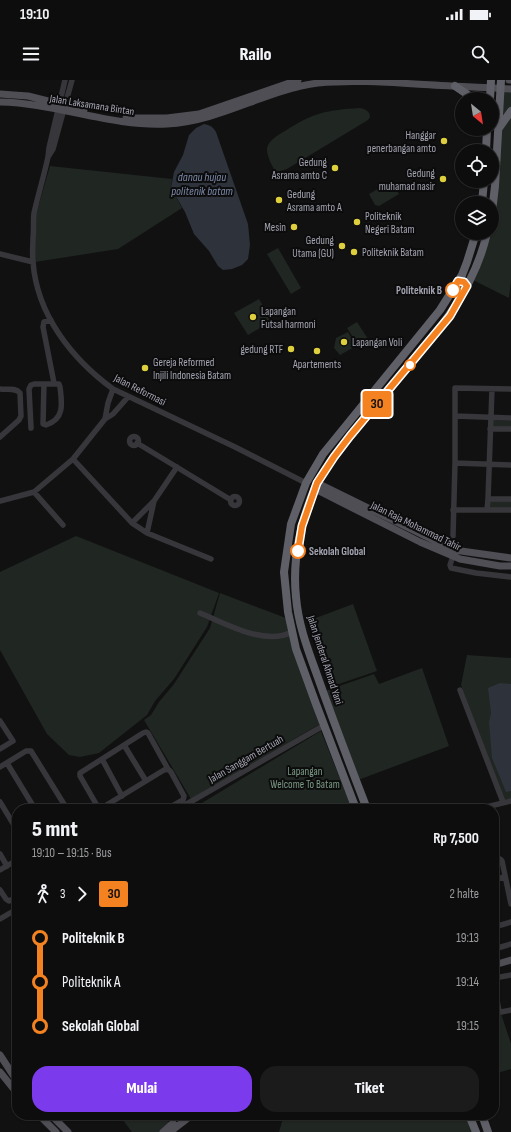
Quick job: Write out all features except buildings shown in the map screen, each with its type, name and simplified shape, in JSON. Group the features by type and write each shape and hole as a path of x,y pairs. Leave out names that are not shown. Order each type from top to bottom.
{"highway":[{"path":"499,108 500,84"},
{"path":"455,86 464,92"},
{"path":"499,129 511,111"},
{"path":"494,196 498,136"},
{"name":"Jalan Jenderal Ahmad Yani","path":"354,804 323,726 296,649 292,632 285,597 284,572 291,524 306,483 323,454 436,316 458,281 467,262 474,240"},
{"name":"Jalan Jenderal Ahmad Yani","path":"366,804 306,644 296,603 295,570 302,526 316,486 334,457 450,316 467,286 482,254 485,240"},
{"path":"458,281 464,282 467,286"},
{"path":"348,786 357,782"},
{"path":"471,1120 476,1132"},
{"path":"484,1120 488,1132"}],"main road":[{"name":"Jalan Laksamana Bintan","path":"0,102 62,107 130,118 167,118 194,116 298,80"},
{"name":"Jalan Laksamana Bintan","path":"0,94 28,96 62,107 129,123 166,124 190,121 219,114 288,89 319,83 363,80 455,86 500,84 511,88"},
{"name":"Jalan Raja Mohammad Tahir","path":"316,486 420,542 460,559 500,566 511,566"},
{"name":"Jalan Raja Mohammad Tahir","path":"316,486 454,550 511,558"},
{"path":"499,960 511,956"},
{"path":"499,964 511,960"},
{"path":"0,1055 12,1074"},
{"path":"0,1072 12,1087"},
{"path":"44,1120 56,1132"},
{"path":"56,1120 68,1132"},
{"path":"163,1132 178,1120"},
{"path":"170,1132 186,1120"}],"street":[{"path":"62,107 65,80"},
{"path":"62,107 72,80"},
{"name":"Jalan Reformasi","path":"62,107 53,149 48,157 34,214 33,262 41,298 51,320 62,338 76,357 97,378 113,389 235,447 306,483"},
{"path":"0,254 33,262"},
{"path":"51,320 44,322 43,327 54,383"},
{"path":"31,428 29,386 32,384 57,383 60,385 62,408 54,421 46,425 43,424 44,384"},
{"path":"453,536 456,387 511,389"},
{"path":"0,389 15,389 20,393 21,412 19,420 0,437"},
{"path":"105,419 108,403 113,389"},
{"path":"487,510 492,389"},
{"path":"0,501 34,492 73,459 105,419 113,414 128,397"},
{"path":"455,416 511,418"},
{"path":"490,429 511,429"},
{"path":"138,443 231,500"},
{"path":"73,459 132,523 147,533 211,559"},
{"path":"455,463 511,464"},
{"path":"132,523 154,501 177,467"},
{"path":"34,492 63,525"},
{"path":"488,499 511,499"},
{"path":"147,533 154,501"},
{"path":"453,510 511,510"},
{"path":"453,556 450,565 452,568 476,573 511,577"},
{"path":"200,613 242,630 262,636 286,635 292,632"},
{"path":"460,690 504,802"},
{"path":"0,721 12,741 0,749"},
{"name":"Jalan Sanggam Bertuah","path":"187,804 323,726"},
{"path":"97,804 80,774 146,732 148,733 166,769 171,772 184,796 183,800 176,804"},
{"path":"124,745 146,781"},
{"path":"0,767 29,750 32,752 64,804"},
{"path":"102,759 122,796"},
{"path":"7,762 32,804"},
{"path":"108,804 166,769"},
{"path":"497,804 511,801"},
{"path":"0,802 12,822"},
{"path":"0,854 7,866"},
{"path":"499,860 501,860 511,904"},
{"path":"0,870 12,863"},
{"path":"499,878 505,877"},
{"path":"0,890 6,900 9,901 12,900"},
{"path":"0,919 12,912"},
{"path":"499,926 511,922"},
{"path":"499,948 511,944"},
{"path":"499,977 511,974"},
{"path":"499,1011 511,1010"}],"green space":[{"path":"500,88 511,89 511,279 509,298 471,279 485,240 499,240 499,196 493,196 494,188 499,188 499,144 496,144 497,136 499,136"},
{"path":"360,108 369,113 370,117 368,120 287,169 275,171 268,157 267,148 272,140 277,136 312,116 329,111"},
{"path":"50,166 172,179 171,188 182,208 118,249 35,262 35,218"},
{"path":"391,182 399,194 379,206 375,205 369,194"},
{"path":"278,248 301,288 291,294 267,254"},
{"name":"Lapangan Futsal harmoni","path":"259,299 272,321 248,335 234,313"},
{"path":"357,322 368,339 358,345 347,328"},
{"name":"Lapangan Voli","path":"348,332 356,346 340,355 334,348 336,338"},
{"path":"492,420 511,421 511,427 492,427"},
{"path":"489,500 511,500 511,509 488,509"},
{"path":"76,536 219,593 207,627 174,679 155,701 147,715 99,753 80,757 69,755 47,734 0,650 0,572"},
{"path":"220,593 286,618 320,724 191,799 144,720 151,715 159,702 174,684 210,628"},
{"path":"353,604 377,671 330,687 308,621"},
{"path":"467,655 511,658 511,799 504,800 461,685"},
{"path":"422,668 449,746 358,780 325,691 374,674 379,684"},
{"name":"Lapangan Welcome To Batam","path":"321,731 350,804 200,804"},
{"path":"499,1007 511,1044 511,1069 499,1073"},
{"path":"123,1120 167,1120 170,1124 160,1132 132,1132"},
{"path":"283,1120 470,1120 475,1132 279,1132"}],"water":[{"name":"danau hujau politenik batam","path":"204,124 211,126 216,132 248,224 250,245 248,259 242,265 232,269 223,270 218,266 209,251 194,234 185,212 171,188 174,172 183,155 189,135 196,128"},
{"path":"500,683 511,684 511,791 506,792 492,758 489,722 491,713 488,688"}],"bus line":[{"name":"30","path":"298,551 302,526 317,483 350,436 450,316 467,286 463,281 458,281 453,290"}],"place":[{"name":"Hanggar penerbangan amto","path":"444,141"},
{"name":"Gedung Asrama amto C","path":"335,168"},
{"name":"Gedung muhamad nasir","path":"443,179"},
{"name":"Gedung Asrama amto A","path":"279,200"},
{"name":"Politeknik Negeri Batam","path":"357,222"},
{"name":"Mesin","path":"294,227"},
{"name":"Gedung Utama (GU)","path":"342,246"},
{"name":"Politeknik Batam","path":"354,252"},
{"name":"Politeknik B","path":"453,290"},
{"name":"Lapangan Futsal harmoni","path":"253,317"},
{"name":"Lapangan Voli","path":"344,342"},
{"name":"gedung RTF","path":"291,349"},
{"name":"Apartements","path":"317,351"},
{"name":"Gereja Reformed Injili Indonesia Batam","path":"145,368"},
{"name":"Sekolah Global","path":"298,551"}]}
